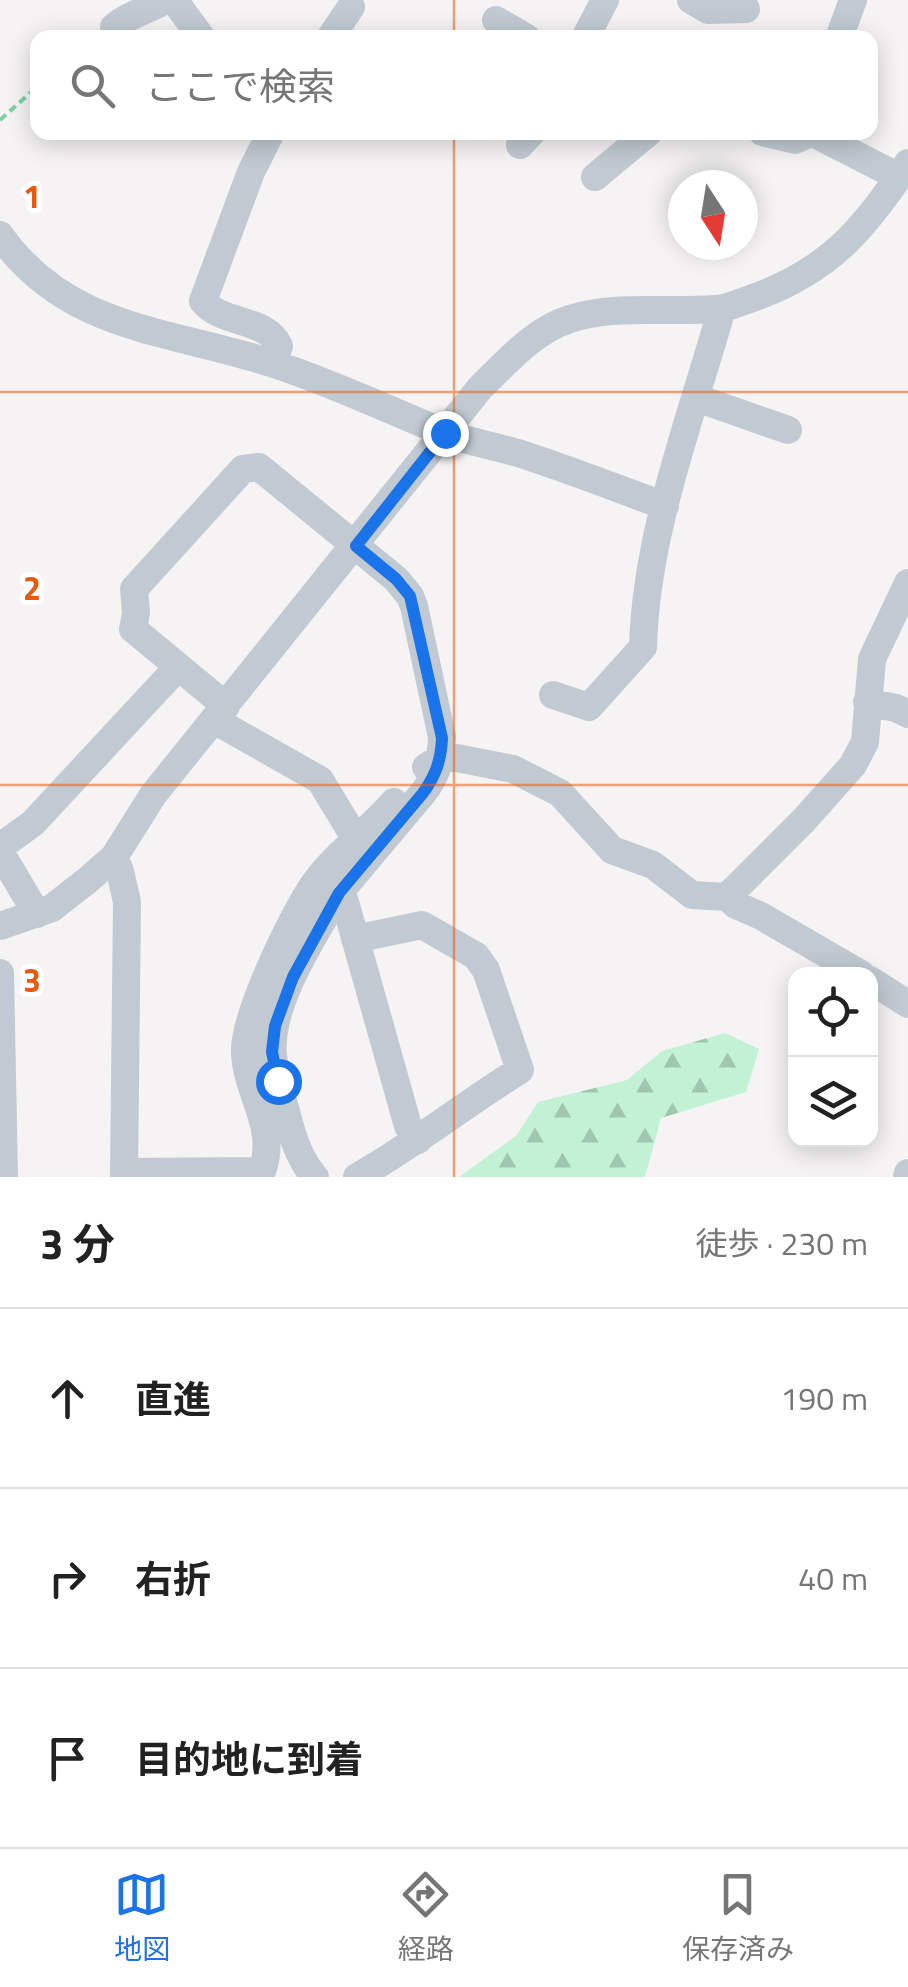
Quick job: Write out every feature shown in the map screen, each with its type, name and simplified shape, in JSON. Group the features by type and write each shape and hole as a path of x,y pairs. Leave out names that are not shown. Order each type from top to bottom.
{"street":[{"path":"114,26 166,0"},
{"path":"174,0 196,30"},
{"path":"589,30 604,0"},
{"path":"691,0 708,10 746,9"},
{"path":"843,30 853,0"},
{"path":"335,30 351,7"},
{"path":"496,20 514,30"},
{"path":"267,140 251,172 203,302 212,313 262,329 276,338 279,346 274,364"},
{"path":"595,177 639,140"},
{"path":"0,926 52,908 114,856 153,795 480,388 514,355 567,319 608,311 718,309 766,293 806,274 849,242 904,170 829,140"},
{"path":"0,235 9,248 61,294 107,318 152,334 274,364 445,433 528,456 666,506"},
{"path":"553,696 589,707 644,648 644,597 719,319 718,309"},
{"path":"696,398 788,430"},
{"path":"315,1177 306,1168 290,1127 272,1052 275,1026 293,977 339,893 436,776 442,738 410,596 396,579 260,467 243,470 134,589 136,612 132,629 178,666 220,713 320,780 354,838"},
{"path":"727,897 804,820 852,765 866,742 872,659 908,583"},
{"path":"37,914 0,849 33,822 178,666"},
{"path":"867,702 908,714"},
{"path":"114,856 126,902 124,1175 262,1171 269,1152 267,1129 245,1056 246,1033 263,985 313,886 423,768 441,758 513,769 560,794 612,850 654,865 692,895 727,897 849,967"},
{"path":"339,893 356,939 408,1126 418,1140"},
{"path":"356,939 422,925 476,956 486,970 520,1070 358,1177"},
{"path":"0,974 4,1177"},
{"path":"878,985 908,1004"}],"path":[{"path":"0,120 30,93"}],"green space":[{"path":"725,1033 759,1049 746,1092 661,1118 645,1177 459,1177 516,1136 538,1102 627,1080 662,1051"}],"route":[{"path":"278,1081 272,1052 275,1026 293,977 339,893 436,776 441,758 442,738 410,596 356,546 445,433"}]}
